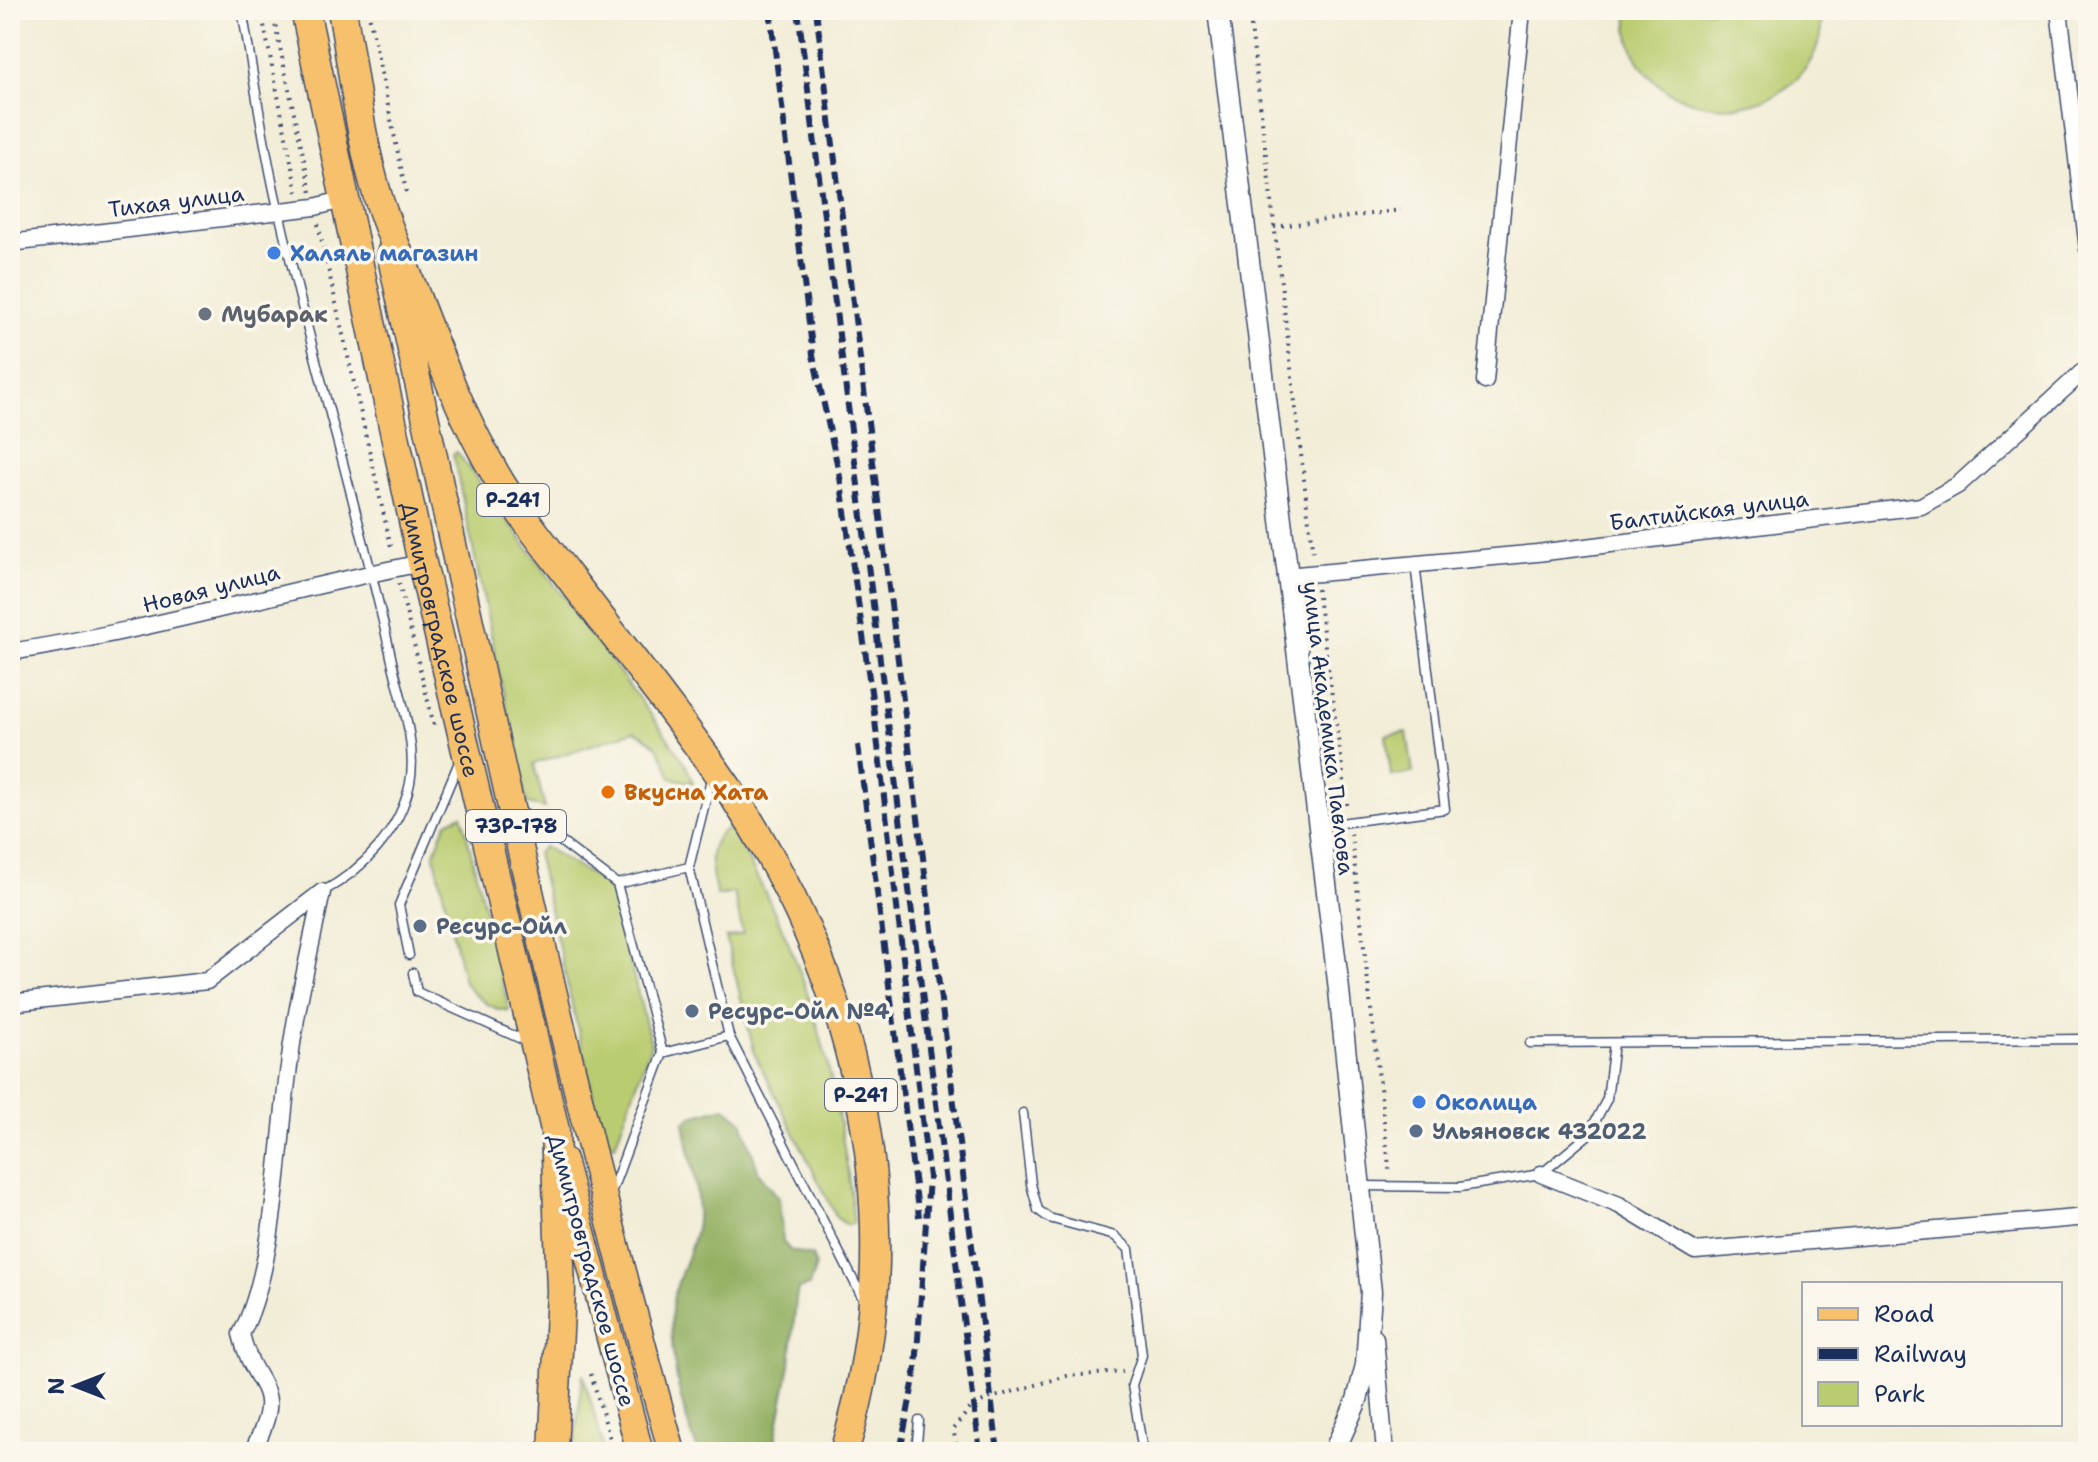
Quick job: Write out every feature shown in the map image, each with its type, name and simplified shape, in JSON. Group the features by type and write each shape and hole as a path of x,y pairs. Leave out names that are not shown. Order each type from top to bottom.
{"highway":[{"name":"Димитровградское шоссе","path":"305,10 346,199 409,565 451,744 535,1045 555,1130"},
{"name":"Димитровградское шоссе","path":"342,10 377,195"},
{"name":"Р-241","path":"377,195 456,403 498,478 714,768 767,847 821,962 843,1023 865,1110 874,1173 877,1236 873,1319 855,1418 844,1452"},
{"path":"553,1452 561,1291 555,1130"}],"main road":[{"name":"Димитровградское шоссе","path":"377,195 510,804 606,1205 672,1452"},
{"name":"Димитровградское шоссе","path":"555,1130 640,1452"}],"street":[{"name":"улица Академика Павлова","path":"1218,10 1361,1186 1385,1452"},
{"path":"1485,381 1522,10"},
{"path":"2059,10 2088,249"},
{"name":"Тихая улица","path":"10,243 307,208 346,199"},
{"name":"Балтийская улица","path":"1286,576 1537,553 1921,506 1958,485 2088,367"},
{"name":"Новая улица","path":"10,652 157,625 409,565"},
{"path":"10,1003 207,981 322,892"},
{"path":"252,1452 265,1428 271,1403 265,1385 247,1359 241,1334 256,1307 262,1275 289,1062 322,892"},
{"path":"1541,1174 1619,1205 1695,1251 2088,1217"},
{"path":"1334,1452 1357,1400 1366,1365 1371,1292"}],"lane":[{"path":"242,10 278,210 372,573 410,745 410,782 398,815 377,851 348,878 322,892"},
{"path":"1318,826 1445,809 1415,563"},
{"path":"409,955 399,905 455,775 451,744"},
{"path":"714,768 689,867 729,1036 873,1319"},
{"path":"510,804 617,884 663,1053 606,1205"},
{"path":"617,884 689,867"},
{"path":"413,973 417,992 535,1045"},
{"path":"663,1053 729,1036"},
{"path":"1530,1043 2088,1039"},
{"path":"1361,1186 1460,1187 1541,1174 1588,1135 1607,1099 1614,1043"},
{"path":"1023,1113 1031,1184 1038,1210 1049,1218 1115,1236 1129,1249 1142,1355 1132,1385 1143,1452"},
{"path":"916,1452 919,1421"}],"path":[{"path":"261,10 307,208 409,565 451,744"},
{"path":"272,10 307,208"},
{"path":"368,10 407,196"},
{"path":"1278,10 1249,12 1315,574 1350,822 1391,1186"},
{"path":"1274,227 1401,210"},
{"path":"958,1452 953,1429 973,1405 1067,1376 1134,1372"},
{"path":"591,1374 614,1452"}],"green space":[{"path":"1628,10 1822,10 1821,34 1801,74 1774,95 1742,105 1708,105 1676,95 1650,76 1632,47"},
{"path":"457,452 665,734 686,765 693,783 671,778 659,749 634,731 534,764 545,808 527,804 453,454"},
{"path":"1407,732 1413,773 1391,776 1386,735"},
{"path":"462,815 509,1010 490,1005 464,982 434,853 447,822"},
{"path":"727,828 742,847 781,925 812,1008 834,1092 854,1223 847,1225 837,1218 755,1055 726,938 743,934 734,893 717,896 711,868 714,842"},
{"path":"544,847 604,883 613,897 651,1044 615,1145 603,1138 537,853"},
{"path":"725,1107 742,1121 759,1173 779,1198 783,1242 790,1250 812,1256 816,1266 809,1286 798,1289 790,1365 773,1452 699,1452 686,1418 676,1376 672,1333 674,1296 693,1240 698,1209 684,1123 692,1116"},
{"path":"583,1374 605,1452 574,1452"}],"railway":[{"path":"770,10 813,355 840,477 874,712 929,1178 916,1368 900,1452"},
{"path":"798,10 980,1452"},
{"path":"816,10 998,1452"},
{"path":"858,745 919,1217"}],"place":[{"name":"Халяль магазин","path":"274,253"},
{"name":"Мубарак","path":"205,314"},
{"name":"Вкусна Хата","path":"608,792"},
{"name":"Ресурс-Ойл","path":"420,926"},
{"name":"Ресурс-Ойл №4","path":"692,1011"},
{"name":"Околица","path":"1419,1102"},
{"name":"Ульяновск 432022","path":"1416,1131"}]}
